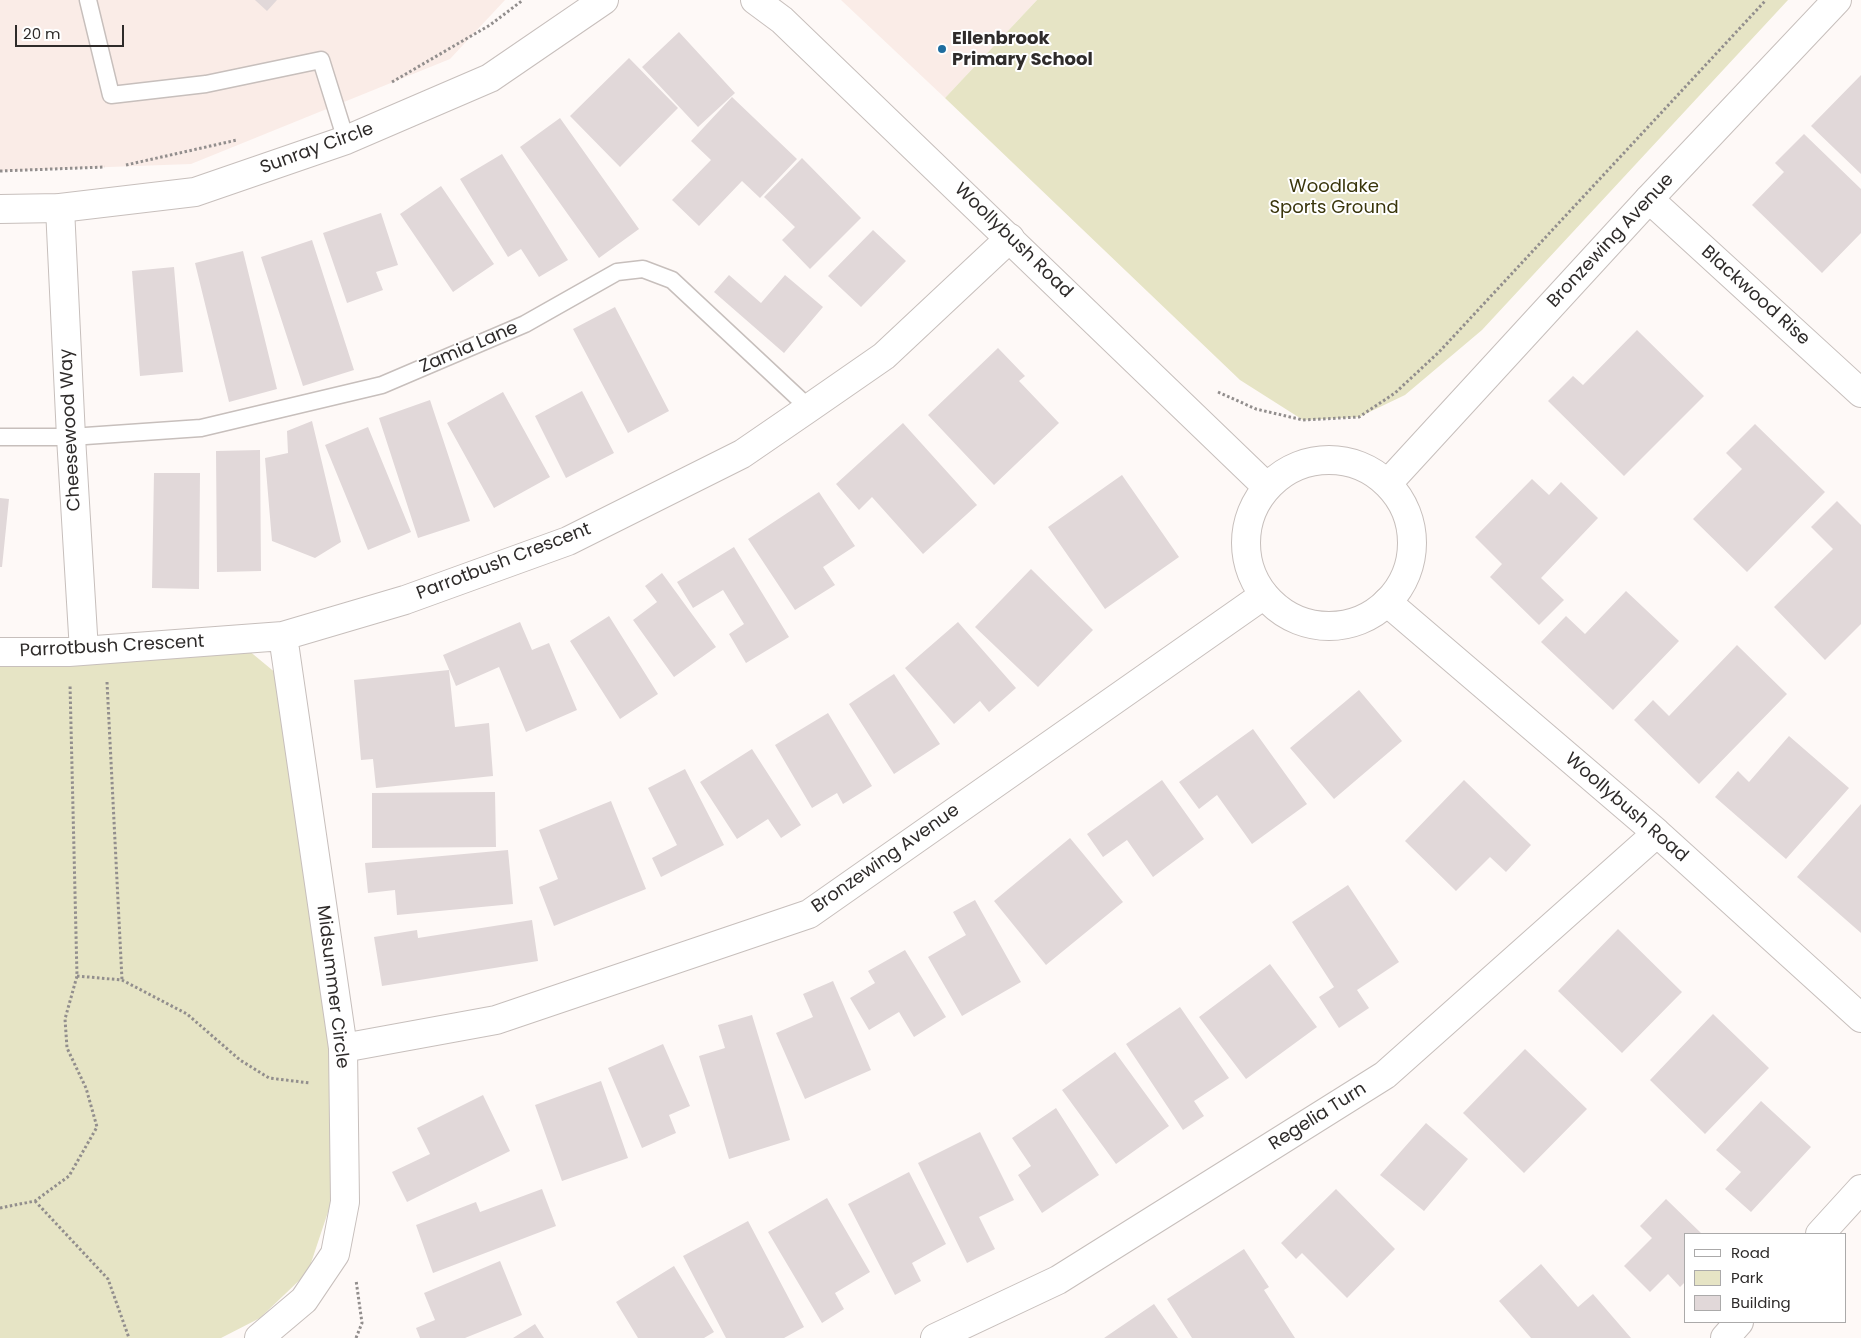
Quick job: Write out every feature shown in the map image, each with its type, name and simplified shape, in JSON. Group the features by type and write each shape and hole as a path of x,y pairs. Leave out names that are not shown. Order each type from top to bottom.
{"street":[{"name":"Sunray Circle","path":"0,209 60,208 195,192 346,140 490,78 604,0"},
{"name":"Woollybush Road","path":"755,0 782,20 1267,488"},
{"name":"Bronzewing Avenue","path":"1388,483 1649,199 1837,0"},
{"name":"Blackwood Rise","path":"1649,199 1861,393"},
{"name":"Cheesewood Way","path":"60,208 70,437 86,651"},
{"name":"Parrotbush Crescent","path":"0,652 86,651 283,636 405,600 568,541 742,454 884,356 1010,238"},
{"path":"1340,460 1366,468 1388,483 1404,504 1412,530 1411,556 1403,581 1387,602 1365,618 1338,626 1310,624 1285,613 1264,595 1252,575 1247,552 1247,529 1254,507 1267,488 1288,470 1313,461 1340,460"},
{"name":"Bronzewing Avenue","path":"342,1048 496,1020 809,914 1264,595"},
{"name":"Woollybush Road","path":"1387,602 1657,833 1861,1018"},
{"name":"Midsummer Circle","path":"259,1338 304,1300 335,1254 345,1202 342,1048 283,636"},
{"name":"Regelia Turn","path":"935,1338 1058,1280 1385,1075 1657,833"},
{"path":"1821,1233 1861,1189"},
{"path":"1724,1338 1738,1323"}],"lane":[{"path":"88,0 111,94 206,84 321,60 346,140"},
{"name":"Zamia Lane","path":"0,437 70,437 201,428 382,385 525,324 618,272 643,269 672,280 808,408"}],"path":[{"path":"386,86 490,25 523,0"},
{"path":"1213,389 1256,409 1303,420 1359,416 1395,393 1439,352 1766,0"},
{"path":"117,167 244,139"},
{"path":"0,171 107,167"},
{"path":"0,1208 34,1201 69,1176 97,1126 86,1088 67,1048 65,1019 77,976 86,651"},
{"path":"86,651 122,980"},
{"path":"77,976 122,980 187,1014 240,1060 269,1078 343,1088"},
{"path":"34,1201 108,1279 129,1338"},
{"path":"335,1254 358,1282 362,1323 356,1338"}],"shaded area":[{"path":"0,0 505,0 450,59 191,164 0,171"},
{"name":"Ellenbrook Primary School","path":"841,0 1037,0 945,98"}],"green space":[{"name":"Woodlake Sports Ground","path":"1037,0 1788,0 1482,330 1405,395 1359,417 1303,420 1240,380 945,98"},
{"path":"242,645 277,674 331,1040 336,1188 308,1272 260,1318 221,1338 0,1338 0,657"}],"building":[{"path":"255,0 277,0 267,11"},
{"path":"679,32 735,93 698,127 642,67"},
{"path":"629,58 678,108 620,167 570,116"},
{"path":"1861,75 1861,174 1811,126"},
{"path":"732,97 797,159 760,198 742,181 699,226 672,200 711,160 691,141"},
{"path":"560,118 639,229 599,258 520,147"},
{"path":"1804,134 1861,189 1861,233 1822,273 1752,205 1784,172 1775,163"},
{"path":"502,154 568,260 539,277 521,249 508,257 460,179"},
{"path":"802,158 861,218 810,269 782,240 795,227 764,197"},
{"path":"441,186 494,264 453,292 400,214"},
{"path":"381,213 398,265 376,272 383,290 347,303 323,233"},
{"path":"873,230 906,261 861,307 828,276"},
{"path":"312,240 354,370 303,386 261,257"},
{"path":"243,251 277,389 229,402 195,263"},
{"path":"174,267 183,372 140,376 132,271"},
{"path":"729,275 761,303 785,275 823,307 784,353 714,292"},
{"path":"615,307 669,411 628,433 573,329"},
{"path":"1637,330 1704,396 1624,476 1548,401 1573,376 1583,385"},
{"path":"998,348 1025,376 1019,381 1059,423 994,485 928,415"},
{"path":"582,391 614,453 566,478 535,416"},
{"path":"503,392 550,477 494,508 447,423"},
{"path":"430,400 470,521 418,538 379,418"},
{"path":"312,421 341,542 315,558 272,541 265,458 288,453 287,431"},
{"path":"903,423 977,505 923,554 872,497 859,510 836,484"},
{"path":"1755,424 1825,492 1747,572 1693,519 1742,469 1726,453"},
{"path":"368,427 411,532 368,550 325,445"},
{"path":"260,450 261,571 217,572 216,451"},
{"path":"154,473 200,473 199,589 152,588"},
{"path":"1122,475 1179,557 1105,609 1048,527"},
{"path":"1532,479 1549,495 1561,482 1598,518 1541,578 1564,600 1539,625 1490,577 1502,564 1475,537"},
{"path":"819,492 855,546 823,567 835,585 795,610 748,539"},
{"path":"0,498 9,499 2,567 0,567"},
{"path":"1837,501 1861,525 1861,624 1825,660 1774,607 1833,549 1811,527"},
{"path":"734,547 789,637 746,663 729,634 744,624 723,590 693,608 677,582"},
{"path":"1031,569 1093,630 1038,687 975,627"},
{"path":"662,573 716,647 674,677 633,620 657,602 645,586"},
{"path":"1626,591 1679,641 1613,710 1541,642 1566,616 1585,634"},
{"path":"609,616 658,694 620,719 570,641"},
{"path":"520,622 532,650 549,643 577,710 526,732 499,667 456,686 443,655"},
{"path":"958,622 1016,688 989,712 980,701 954,724 905,668"},
{"path":"1737,645 1787,694 1699,784 1634,720 1653,700 1669,716"},
{"path":"449,670 455,727 489,723 493,776 376,788 373,759 361,760 354,680"},
{"path":"894,674 940,744 894,774 849,704"},
{"path":"1359,690 1402,741 1334,799 1290,748"},
{"path":"828,713 872,786 843,804 837,793 812,808 775,745"},
{"path":"1253,729 1307,804 1252,844 1217,795 1199,809 1179,782"},
{"path":"1789,736 1849,788 1786,859 1715,797 1738,771 1749,782"},
{"path":"752,749 801,825 781,838 768,819 737,839 700,782"},
{"path":"685,769 724,845 661,877 652,858 677,845 648,788"},
{"path":"1162,780 1204,839 1153,877 1127,840 1103,857 1087,834"},
{"path":"1464,780 1531,845 1506,872 1490,857 1456,891 1405,841"},
{"path":"495,792 496,847 372,848 372,793"},
{"path":"611,801 646,889 554,926 539,887 558,879 539,830"},
{"path":"1861,804 1861,933 1797,877"},
{"path":"1070,838 1123,902 1046,965 994,901"},
{"path":"508,850 513,904 397,915 395,890 368,893 365,863"},
{"path":"1348,885 1399,962 1357,990 1369,1008 1339,1028 1319,997 1334,987 1292,922"},
{"path":"975,900 1021,982 962,1016 928,957 966,935 953,912"},
{"path":"532,920 538,961 382,986 374,937 417,930 418,938"},
{"path":"1618,929 1682,992 1622,1053 1558,991"},
{"path":"905,950 946,1017 914,1037 899,1012 869,1030 850,998 875,983 868,971"},
{"path":"1270,964 1317,1027 1246,1079 1199,1017"},
{"path":"833,981 871,1070 805,1099 776,1033 813,1017 803,994"},
{"path":"1180,1007 1229,1078 1194,1101 1204,1116 1183,1130 1126,1044"},
{"path":"1713,1014 1769,1068 1705,1134 1650,1080"},
{"path":"752,1015 790,1140 729,1159 699,1056 725,1048 718,1025"},
{"path":"663,1044 690,1106 669,1115 676,1133 642,1148 608,1068"},
{"path":"1525,1049 1587,1109 1524,1173 1463,1113"},
{"path":"1115,1052 1169,1126 1116,1164 1062,1090"},
{"path":"601,1081 628,1158 562,1181 535,1105"},
{"path":"483,1095 510,1151 407,1202 392,1172 430,1154 417,1128"},
{"path":"1761,1101 1811,1147 1751,1212 1725,1189 1741,1172 1716,1150"},
{"path":"1056,1108 1099,1175 1042,1213 1018,1175 1031,1166 1012,1138"},
{"path":"1426,1123 1468,1159 1424,1211 1380,1175"},
{"path":"980,1132 1014,1200 979,1217 995,1249 967,1263 918,1163"},
{"path":"909,1172 946,1244 912,1263 921,1281 895,1295 848,1204"},
{"path":"542,1189 556,1226 433,1273 416,1225 476,1202 480,1212"},
{"path":"1336,1189 1395,1249 1347,1298 1302,1253 1296,1259 1281,1243"},
{"path":"827,1198 870,1272 835,1293 844,1309 822,1323 768,1232"},
{"path":"1666,1199 1701,1233 1684,1233 1684,1283 1680,1287 1668,1274 1650,1292 1624,1266 1652,1238 1640,1226"},
{"path":"748,1221 804,1327 784,1338 726,1338 683,1256"},
{"path":"1244,1249 1269,1287 1264,1290 1295,1338 1192,1338 1167,1299"},
{"path":"500,1261 522,1315 465,1338 420,1338 416,1328 435,1320 424,1293"},
{"path":"1541,1264 1578,1307 1593,1294 1631,1338 1531,1338 1499,1301"},
{"path":"674,1266 714,1332 704,1338 638,1338 616,1302"},
{"path":"1154,1304 1178,1338 1104,1338"},
{"path":"535,1324 544,1338 513,1338"}],"place":[{"name":"Ellenbrook Primary School","path":"942,49"}]}
